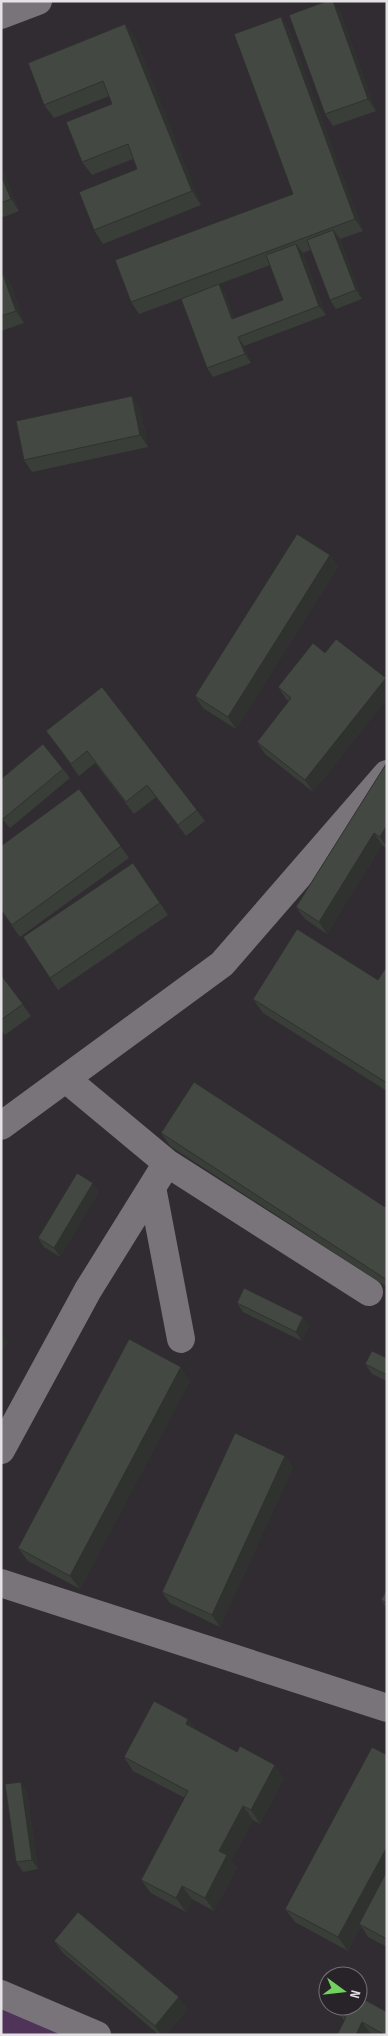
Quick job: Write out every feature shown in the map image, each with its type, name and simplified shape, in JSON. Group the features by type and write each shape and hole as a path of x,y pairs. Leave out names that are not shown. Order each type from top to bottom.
{"street":[{"path":"1,15 38,1"},
{"path":"1,1126 222,964 387,774"},
{"path":"66,1079 167,1162 369,1292"},
{"path":"1,1450 88,1290 167,1162"},
{"path":"152,1187 181,1339"},
{"path":"1,1582 387,1708"},
{"path":"1,1994 97,2035"}],"shaded area":[{"path":"1,2002 72,2035 1,2035"}],"building":[{"path":"327,1 333,1 368,99 325,114 289,15"},
{"path":"281,17 355,219 131,302 115,260 293,194 234,34"},
{"path":"125,24 192,191 94,230 79,192 137,169 128,144 82,162 66,122 112,104 103,81 44,105 28,63"},
{"path":"1,175 11,199 1,203"},
{"path":"333,230 356,290 330,300 307,240"},
{"path":"296,244 319,306 238,337 245,354 207,368 181,299 219,284 232,319 283,300 266,255"},
{"path":"1,272 16,311 1,316"},
{"path":"132,396 140,435 24,460 16,421"},
{"path":"297,534 330,555 228,717 195,696"},
{"path":"336,639 386,678 305,780 257,742 291,698 278,687 313,643 325,653"},
{"path":"102,687 197,810 178,825 147,785 126,802 87,751 71,764 46,731"},
{"path":"43,744 63,769 3,819 1,816 1,779"},
{"path":"386,764 387,825 380,837 374,833 319,922 296,907"},
{"path":"79,789 121,846 12,925 1,910 1,846"},
{"path":"133,863 160,903 50,978 23,937"},
{"path":"297,929 378,980 387,966 387,1083 253,999"},
{"path":"1,975 23,1004 1,1020"},
{"path":"194,1082 385,1207 387,1205 387,1280 161,1133"},
{"path":"77,1173 93,1183 54,1248 38,1238"},
{"path":"244,1288 303,1317 296,1332 237,1303"},
{"path":"129,1339 181,1367 70,1576 18,1548"},
{"path":"372,1351 387,1358 387,1375 365,1364"},
{"path":"235,1433 285,1456 212,1615 162,1592"},
{"path":"387,1589 387,1603 381,1600"},
{"path":"154,1701 188,1719 186,1724 237,1752 240,1746 275,1765 251,1810 243,1806 219,1851 227,1855 205,1898 182,1886 176,1898 141,1880 188,1791 124,1757"},
{"path":"372,1747 387,1755 387,1847 338,1937 285,1909"},
{"path":"21,1782 32,1860 16,1862 5,1784"},
{"path":"387,1871 387,1939 359,1924"},
{"path":"78,1912 179,1997 155,2026 54,1941"},
{"path":"368,2002 387,2012 387,2035 362,2022 356,2035 337,2035 346,2017 344,2016 368,2016"}]}
